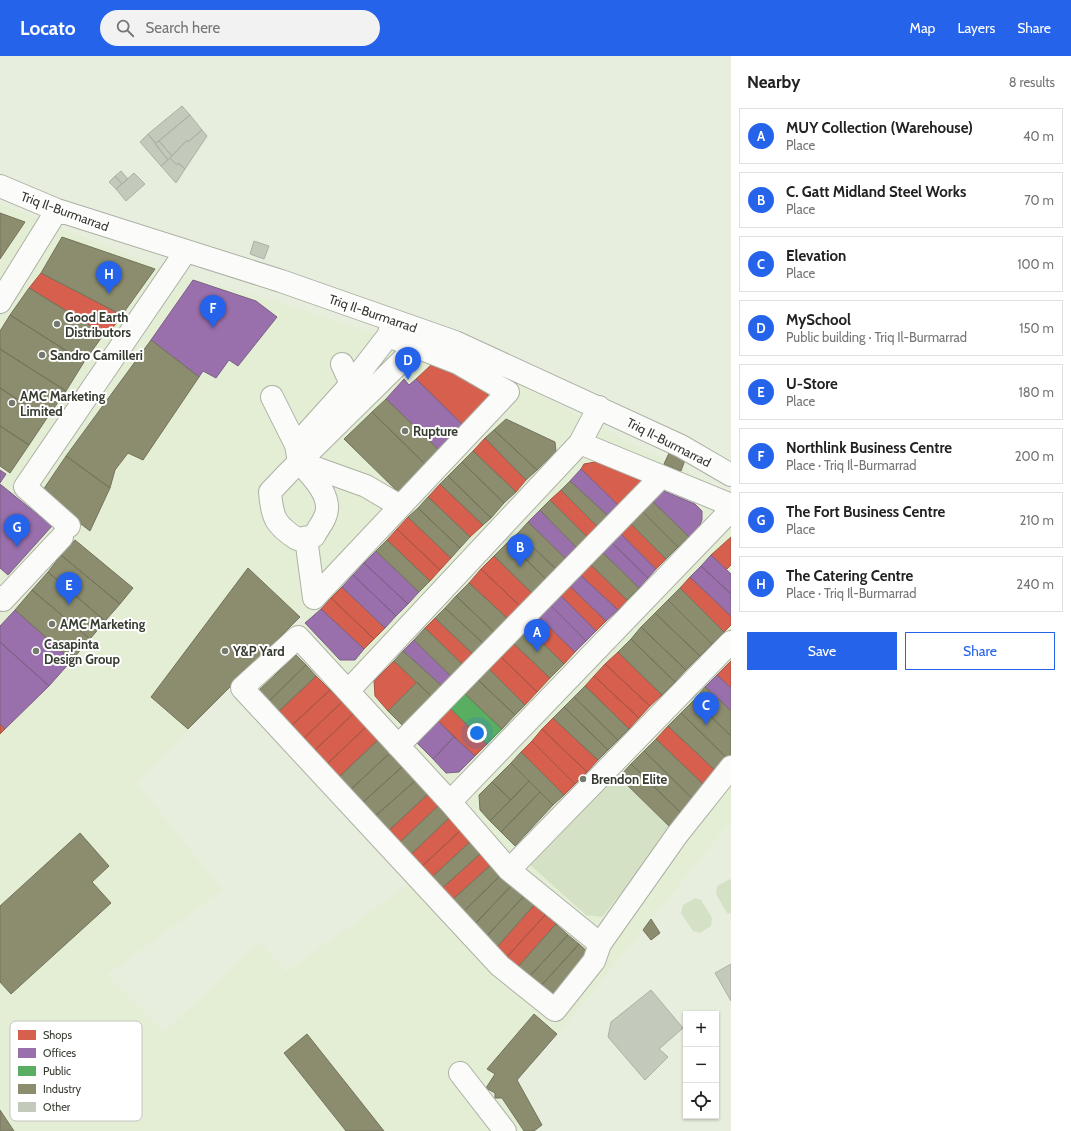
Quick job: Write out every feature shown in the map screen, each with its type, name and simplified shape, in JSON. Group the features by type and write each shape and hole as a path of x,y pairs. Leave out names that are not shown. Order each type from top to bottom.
{"street":[{"name":"Triq Il-Burmarrad","path":"0,186 57,210 281,281 423,340 455,342 681,446 731,475"},
{"path":"0,302 57,210"},
{"path":"1,600 66,532 25,487 186,251"},
{"path":"272,397 298,454 326,497 326,515 314,536 297,539 283,530 271,512 270,492 298,454 351,384 391,328"},
{"path":"298,454 423,340 458,363 508,392 314,598 306,538"},
{"path":"342,364 351,384"},
{"path":"349,690 580,444 599,407"},
{"path":"580,444 731,505"},
{"path":"298,454 366,486 400,506"},
{"path":"398,746 661,477"},
{"path":"450,802 731,510"},
{"path":"600,944 509,870 349,690 298,637 242,688 500,966 555,1010 594,961 600,944 677,835 731,767"},
{"path":"509,870 731,642"},
{"path":"460,1073 505,1131"}],"shaded area":[{"path":"0,204 186,277 278,302 511,378 573,413 731,494 731,821 561,1030 509,1079 527,1131 0,1131","holes":["302,599 305,624 232,686 412,882 286,972 260,942 164,1032 107,975 222,890 136,782 302,615"]},
{"path":"612,773 619,777 672,829 602,917 586,915 527,862"},
{"path":"730,879 731,914 727,913 716,894 717,886"},
{"path":"695,898 701,900 712,918 711,926 700,933 693,931 681,913 683,905"}],"building: Shops":[{"path":"41,273 122,315 107,336 29,288"},
{"path":"431,365 486,386 489,400 464,426 416,379"},
{"path":"485,438 526,480 516,492 473,451"},
{"path":"603,462 642,481 618,505 581,469 584,464"},
{"path":"440,484 483,525 470,537 428,497"},
{"path":"561,490 597,526 587,537 550,500"},
{"path":"408,517 451,558 440,570 397,529"},
{"path":"628,521 666,559 656,569 618,531"},
{"path":"397,529 440,570 430,581 387,540"},
{"path":"731,537 731,565 726,570 711,555"},
{"path":"494,556 532,593 520,606 481,569"},
{"path":"587,561 627,600 618,610 577,572"},
{"path":"481,569 520,606 508,619 469,583"},
{"path":"690,577 731,616 731,625 724,632 680,588"},
{"path":"567,583 606,621 596,631 557,592"},
{"path":"342,587 385,628 374,639 331,598"},
{"path":"331,598 374,639 364,649 321,609"},
{"path":"536,614 575,652 564,664 524,625"},
{"path":"435,618 473,654 463,665 425,628"},
{"path":"510,640 550,678 537,692 497,653"},
{"path":"618,652 662,695 650,706 605,664"},
{"path":"497,653 537,692 525,705 485,665"},
{"path":"394,661 417,682 388,711 375,696 374,681"},
{"path":"731,661 731,688 717,675"},
{"path":"605,664 650,706 639,718 594,676"},
{"path":"316,676 330,690 290,727 277,713"},
{"path":"594,676 639,718 629,729 585,686"},
{"path":"330,690 342,702 302,740 290,727"},
{"path":"342,702 353,714 313,752 302,740"},
{"path":"447,705 487,744 475,756 435,718"},
{"path":"353,714 366,727 326,765 313,752"},
{"path":"553,718 598,760 587,772 542,729"},
{"path":"0,724 5,729 0,734"},
{"path":"668,726 717,772 706,787 656,739"},
{"path":"366,727 378,740 337,779 326,765"},
{"path":"542,729 587,772 575,784 532,741"},
{"path":"532,741 575,784 564,795 521,752"},
{"path":"429,793 440,805 398,844 387,832"},
{"path":"449,818 461,830 420,868 409,856"},
{"path":"461,830 471,841 430,879 420,868"},
{"path":"481,853 492,864 451,901 440,890"},
{"path":"534,905 545,915 506,958 496,948"},
{"path":"545,915 556,924 517,968 506,958"}],"building: Offices":[{"path":"193,280 256,301 277,317 238,366 229,360 216,378 203,371 199,377 151,340"},
{"path":"404,379 409,385 416,379 464,426 439,450 386,399"},
{"path":"581,469 618,505 608,516 570,481"},
{"path":"0,470 6,474 0,483"},
{"path":"0,484 52,526 8,575 0,568"},
{"path":"659,489 695,504 702,511 702,520 699,527 689,537 650,499"},
{"path":"540,510 576,547 565,558 528,522"},
{"path":"618,531 656,569 648,578 609,540"},
{"path":"609,540 648,578 639,588 599,549"},
{"path":"376,551 419,592 408,604 364,563"},
{"path":"711,555 731,574 731,594 701,566"},
{"path":"364,563 408,604 396,616 353,575"},
{"path":"701,566 731,594 731,616 690,577"},
{"path":"577,572 618,610 606,621 567,583"},
{"path":"353,575 396,616 385,628 342,587"},
{"path":"557,592 596,631 586,641 547,602"},
{"path":"547,602 586,641 575,652 536,614"},
{"path":"321,609 364,649 355,660 340,660 305,623"},
{"name":"Casapinta Design Group","path":"15,610 72,660 49,686 0,642 0,626"},
{"path":"414,640 452,677 443,687 403,651"},
{"name":"Casapinta Design Group","path":"0,642 49,686 5,729 0,724"},
{"path":"717,675 731,688 731,711 705,687"},
{"path":"435,718 454,737 433,759 413,739"},
{"path":"454,737 475,756 459,772 446,773 433,759"}],"building: Public":[{"path":"461,690 502,729 487,744 447,705"}],"building: Industry":[{"path":"0,213 25,222 0,259"},
{"path":"62,237 155,269 122,315 41,273"},
{"name":"Good Earth Distributors","path":"29,288 104,334 84,362 10,315"},
{"name":"Sandro Camilleri","path":"10,315 84,362 66,391 0,349 0,331"},
{"path":"151,340 199,377 143,460 128,453 115,470 110,488 66,456"},
{"path":"0,349 66,391 47,418 0,388"},
{"name":"AMC Marketing Limited","path":"0,388 47,418 29,445 0,426"},
{"name":"Rupture","path":"386,399 439,450 426,465 372,412"},
{"path":"372,412 426,465 398,492 344,439"},
{"path":"506,419 555,442 556,452 537,470 494,430"},
{"name":"AMC Marketing Limited","path":"0,426 29,445 10,473 0,466"},
{"path":"494,430 537,470 526,480 485,438"},
{"path":"473,451 516,492 504,503 462,462"},
{"path":"669,453 685,460 681,471 664,464"},
{"path":"66,456 110,488 90,531 41,493"},
{"path":"462,462 504,503 491,518 448,476"},
{"path":"448,476 491,518 483,525 440,484"},
{"path":"570,481 608,516 597,526 561,490"},
{"path":"428,497 470,537 460,548 418,508"},
{"path":"650,499 689,537 678,547 640,509"},
{"path":"550,500 587,537 576,547 540,510"},
{"path":"418,508 460,548 451,558 408,517"},
{"path":"640,509 678,547 666,559 628,521"},
{"path":"528,522 565,558 556,569 518,533"},
{"path":"518,533 556,569 546,579 508,542"},
{"path":"75,540 133,588 120,604 61,555"},
{"path":"387,540 430,581 419,592 376,551"},
{"path":"508,542 546,579 532,593 494,556"},
{"path":"599,549 639,588 627,600 587,561"},
{"path":"61,555 120,604 105,621 48,572"},
{"name":"Y&P Yard","path":"248,568 300,617 188,729 151,697"},
{"path":"48,572 105,621 90,639 32,590"},
{"path":"469,583 508,619 494,632 456,596"},
{"path":"680,588 724,632 712,644 668,600"},
{"name":"AMC Marketing","path":"32,590 90,639 72,660 15,610"},
{"path":"456,596 494,632 483,643 445,608"},
{"path":"668,600 712,644 700,656 655,613"},
{"path":"445,608 483,643 473,654 435,618"},
{"path":"655,613 700,656 686,670 641,627"},
{"path":"524,625 564,664 550,678 510,640"},
{"path":"641,627 686,670 675,682 631,639"},
{"path":"425,628 463,665 452,677 414,640"},
{"path":"631,639 675,682 662,695 618,652"},
{"path":"403,651 443,687 432,697 394,661"},
{"path":"296,655 306,665 267,703 257,692"},
{"path":"306,665 316,676 277,713 267,703"},
{"path":"485,665 525,705 515,715 474,676"},
{"path":"474,676 515,715 502,729 461,690"},
{"path":"417,682 432,697 403,726 388,711"},
{"path":"585,686 629,729 618,740 574,697"},
{"path":"705,687 731,711 731,736 694,700"},
{"path":"574,697 618,740 608,750 564,707"},
{"path":"694,700 731,736 731,754 728,759 681,713"},
{"path":"564,707 608,750 598,760 553,718"},
{"path":"681,713 728,759 717,772 668,726"},
{"path":"656,739 706,787 694,800 644,751"},
{"path":"378,740 390,753 349,791 337,779"},
{"path":"644,751 694,800 683,815 631,764"},
{"path":"521,752 564,795 553,805 511,763"},
{"path":"390,753 403,766 361,804 349,791"},
{"path":"511,763 529,781 511,800 492,782"},
{"path":"631,764 683,815 672,829 619,777"},
{"path":"403,766 416,780 373,818 361,804"},
{"path":"416,780 429,793 387,832 373,818"},
{"path":"529,781 540,792 501,832 490,821"},
{"path":"492,782 511,800 490,821 480,810 479,795"},
{"path":"540,792 553,805 515,846 501,832"},
{"path":"438,806 449,818 409,856 398,844"},
{"path":"80,833 109,866 92,882 111,903 11,994 0,982 0,906"},
{"path":"471,841 481,853 440,890 430,879"},
{"path":"492,864 502,874 462,913 451,901"},
{"path":"502,874 511,886 474,925 462,913"},
{"path":"511,886 523,897 485,938 474,925"},
{"path":"523,897 534,905 496,948 485,938"},
{"path":"651,919 660,933 651,940 643,930"},
{"path":"556,924 568,935 528,978 517,968"},
{"path":"568,935 579,944 539,988 528,978"},
{"path":"579,944 590,954 551,998 539,988"},
{"path":"534,1014 557,1034 517,1080 542,1125 534,1131 524,1131 502,1098 495,1098 495,1093 486,1088 495,1074 487,1069"},
{"path":"307,1034 384,1131 346,1131 284,1053"},
{"path":"0,1110 14,1131 0,1131"}],"building: Other":[{"path":"182,106 190,115 156,143 148,134"},
{"path":"190,115 202,130 188,142 187,140 172,156 159,141"},
{"path":"202,130 207,136 185,169 178,163 177,165 170,158 187,140 188,142"},
{"path":"148,134 168,160 161,166 140,142"},
{"path":"159,141 172,156 168,160 155,144"},
{"path":"170,158 177,165 178,163 185,169 176,183 161,166"},
{"path":"121,171 128,179 122,184 115,176"},
{"path":"134,173 145,184 126,201 116,189"},
{"path":"115,176 122,184 116,189 109,182"},
{"path":"254,241 269,246 264,259 250,254"},
{"path":"731,964 731,1001 715,973"},
{"path":"651,990 683,1028 659,1049 668,1057 645,1080 608,1037 611,1022"}],"place":[{"name":"The Catering Centre","path":"109,294"},
{"name":"Good Earth Distributors","path":"57,324"},
{"name":"Northlink Business Centre","path":"213,328"},
{"name":"Sandro Camilleri","path":"42,355"},
{"name":"MySchool","path":"408,380"},
{"name":"AMC Marketing Limited","path":"12,403"},
{"name":"Rupture","path":"405,431"},
{"name":"The Fort Business Centre","path":"17,547"},
{"name":"C. Gatt Midland Steel Works","path":"520,567"},
{"name":"U-Store","path":"69,605"},
{"name":"AMC Marketing","path":"52,624"},
{"name":"Casapinta Design Group","path":"36,651"},
{"name":"Y&P Yard","path":"225,651"},
{"name":"MUY Collection (Warehouse)","path":"537,652"},
{"name":"Elevation","path":"706,725"},
{"name":"Brendon Elite","path":"583,779"}]}
